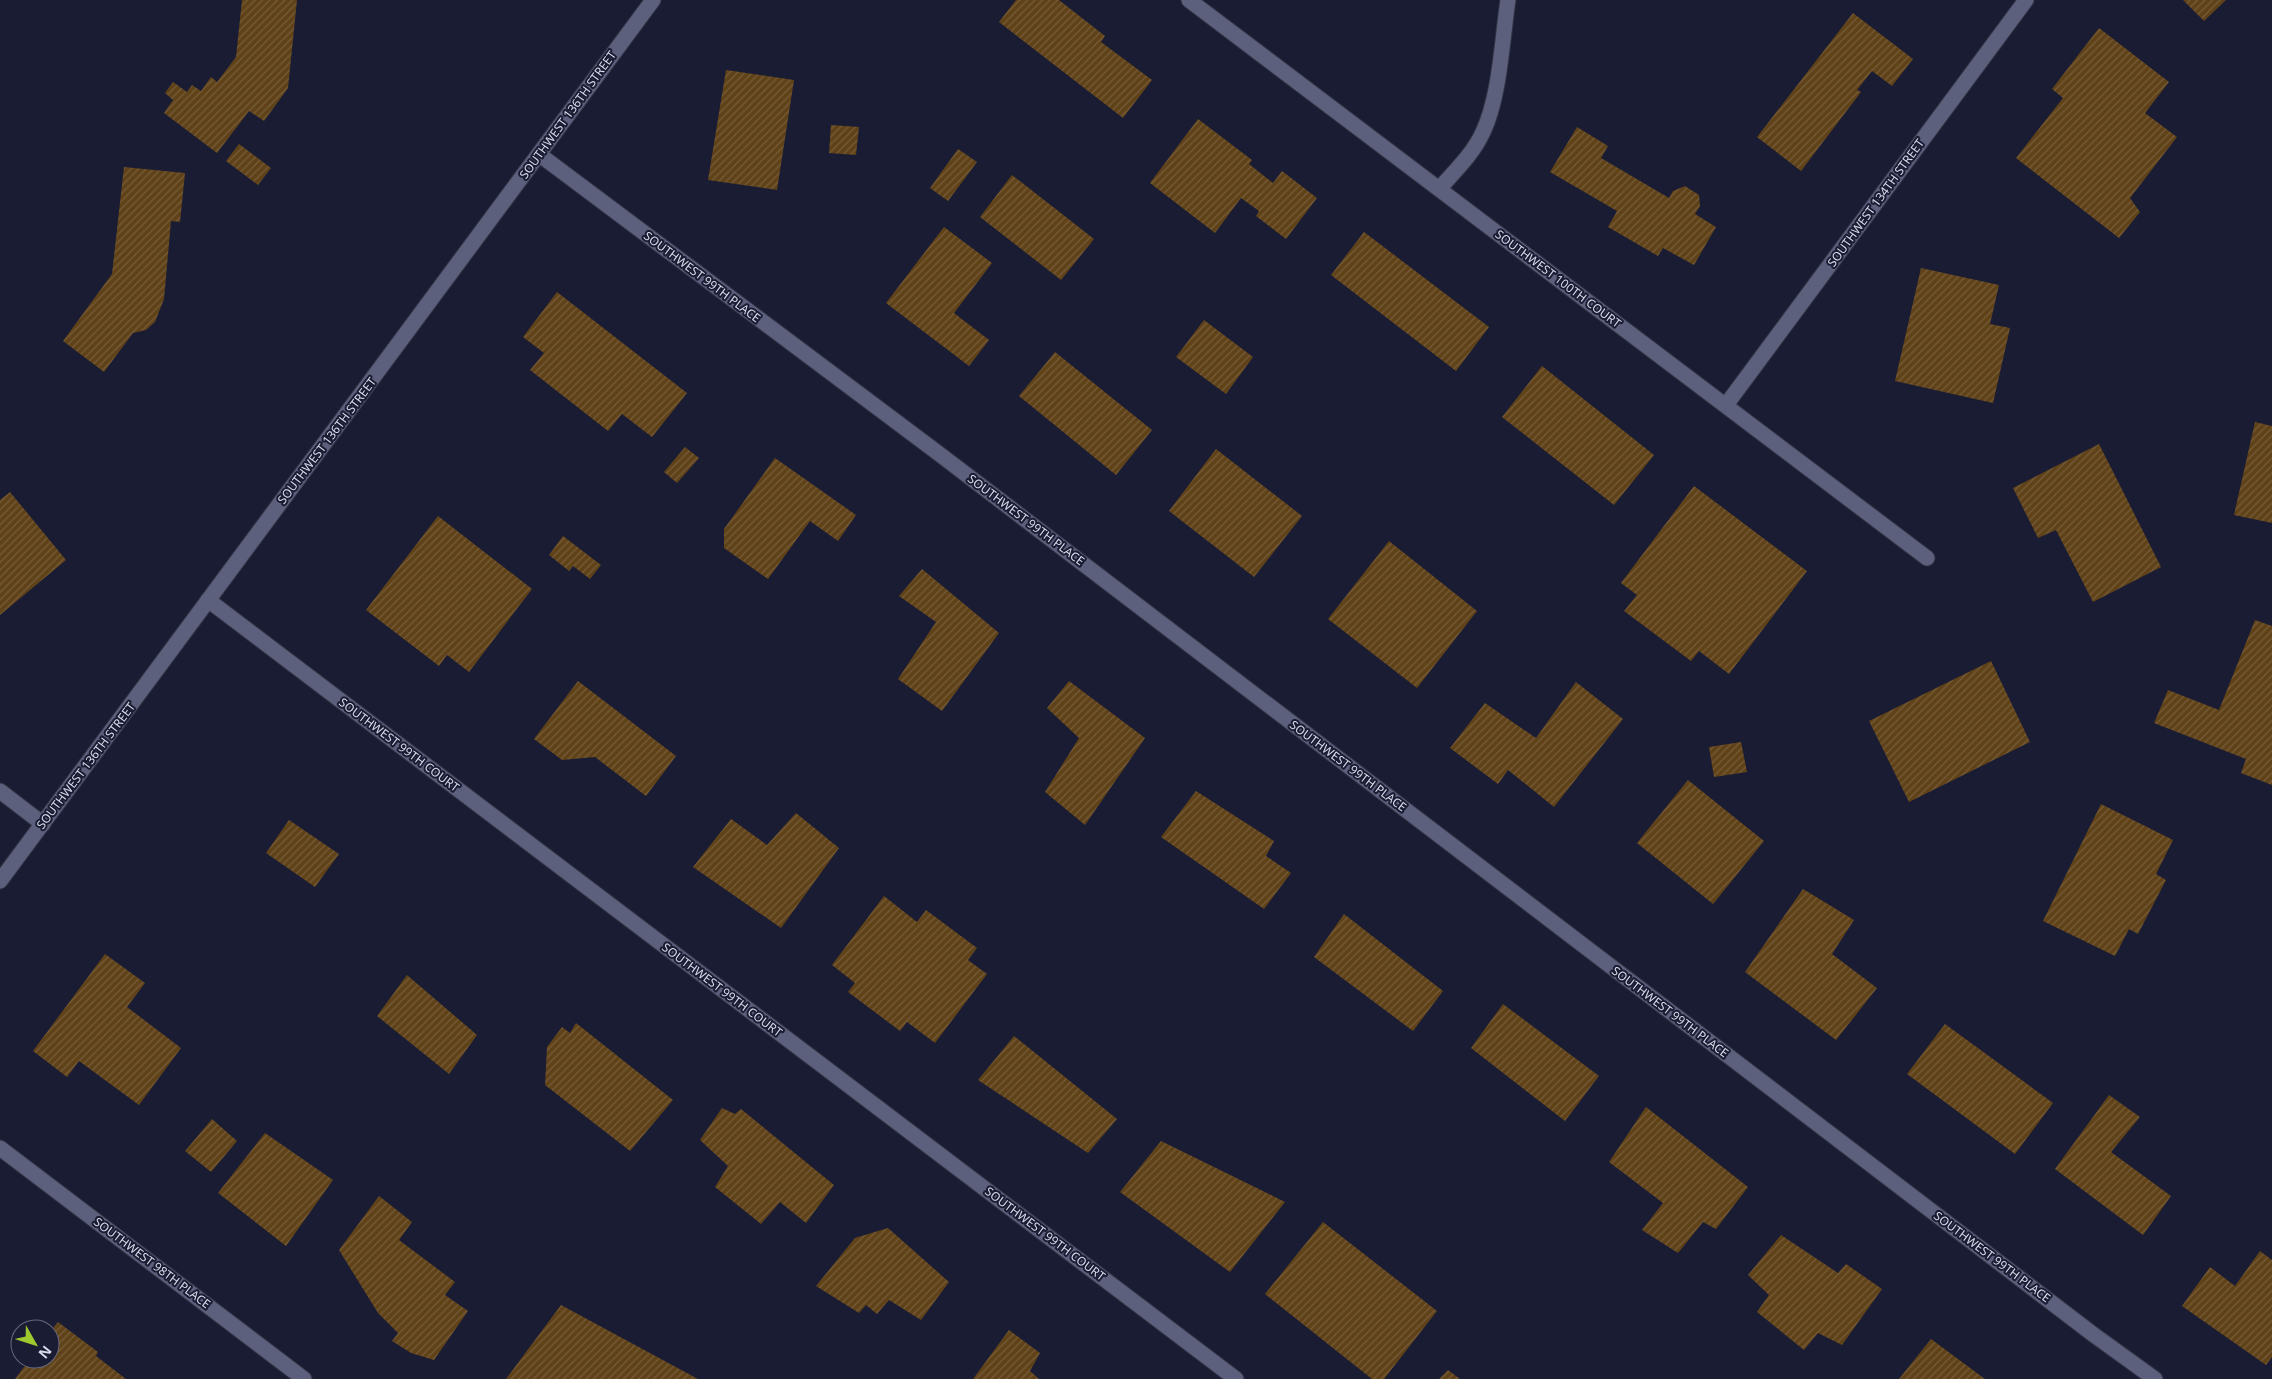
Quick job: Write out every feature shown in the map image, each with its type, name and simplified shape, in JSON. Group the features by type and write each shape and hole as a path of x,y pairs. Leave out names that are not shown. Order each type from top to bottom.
{"street":[{"name":"SOUTHWEST 136TH STREET","path":"0,881 540,155 653,0"},
{"name":"SOUTHWEST 100TH COURT","path":"1189,0 1927,558"},
{"path":"1439,189 1470,153 1483,132 1492,109 1508,0"},
{"name":"SOUTHWEST 134TH STREET","path":"1726,405 2026,0"},
{"name":"SOUTHWEST 99TH PLACE","path":"540,155 938,453 2154,1379"},
{"name":"SOUTHWEST 99TH COURT","path":"208,600 1236,1379"},
{"path":"0,791 43,824"},
{"name":"SOUTHWEST 98TH PLACE","path":"0,1148 304,1379"}],"building":[{"path":"242,0 297,0 288,88 264,121 249,111 217,153 164,113 173,100 165,93 173,82 187,92 192,85 201,91 211,77 217,82 236,57"},
{"path":"1016,0 1059,0 1105,36 1101,42 1152,80 1123,118 999,22"},
{"path":"2183,0 2226,0 2204,21"},
{"path":"1853,13 1913,59 1892,86 1872,71 1857,90 1861,92 1801,171 1757,137"},
{"path":"2099,28 2169,82 2145,113 2177,137 2130,198 2140,212 2119,238 2016,158 2063,98 2052,89"},
{"path":"726,70 794,80 777,190 708,180"},
{"path":"1198,119 1252,160 1249,164 1273,183 1282,171 1317,198 1286,239 1256,216 1259,211 1241,198 1215,233 1150,183"},
{"path":"831,125 859,127 856,155 829,153"},
{"path":"1577,127 1608,146 1601,158 1669,198 1673,191 1685,186 1699,195 1700,206 1695,214 1716,227 1694,265 1663,248 1658,256 1608,227 1617,211 1550,172"},
{"path":"239,144 271,168 258,185 226,161"},
{"path":"958,149 977,162 948,201 930,188"},
{"path":"124,167 185,173 180,222 171,221 164,299 155,322 146,330 133,333 104,372 63,341 112,274"},
{"path":"1012,175 1094,239 1061,280 980,217"},
{"path":"944,227 992,263 954,313 989,340 969,366 886,303"},
{"path":"1364,232 1489,327 1456,371 1331,275"},
{"path":"1921,268 1999,285 1990,324 2010,328 1993,403 1895,381"},
{"path":"557,292 687,393 652,437 622,414 608,431 530,370 544,353 523,337"},
{"path":"1204,320 1253,357 1226,394 1176,357"},
{"path":"1055,352 1152,430 1116,475 1019,396"},
{"path":"1542,366 1654,455 1614,505 1502,417"},
{"path":"2255,422 2272,426 2272,523 2234,515"},
{"path":"2099,444 2161,567 2093,602 2056,530 2038,538 2013,488"},
{"path":"685,447 699,458 677,483 664,472"},
{"path":"1216,449 1302,516 1254,577 1169,511"},
{"path":"775,458 856,515 838,541 810,521 768,579 724,548 724,529"},
{"path":"1694,486 1807,571 1729,674 1699,651 1691,661 1624,611 1637,595 1621,583"},
{"path":"10,492 66,560 0,615 0,500"},
{"path":"438,516 532,589 469,672 447,655 439,666 366,610"},
{"path":"563,536 601,565 590,579 573,566 569,571 549,555"},
{"path":"1389,541 1477,611 1417,688 1328,619"},
{"path":"922,569 999,633 942,711 898,679 936,622 899,596"},
{"path":"2255,620 2272,626 2272,785 2241,773 2246,759 2154,723 2168,690 2219,710"},
{"path":"1991,661 2030,742 1909,802 1869,721"},
{"path":"578,681 676,756 646,796 595,757 562,760 534,739"},
{"path":"1069,681 1145,738 1085,825 1045,792 1079,738 1047,708"},
{"path":"1576,682 1623,719 1554,807 1508,770 1498,784 1450,748 1485,703 1536,738"},
{"path":"1741,742 1747,772 1714,777 1709,747"},
{"path":"1688,780 1764,841 1713,904 1637,843"},
{"path":"1196,791 1274,841 1266,856 1291,873 1264,909 1161,837"},
{"path":"2101,804 2173,840 2156,874 2166,880 2138,934 2129,929 2115,956 2043,921"},
{"path":"796,813 839,848 781,928 693,867 731,819 767,845"},
{"path":"289,820 339,854 315,887 266,853"},
{"path":"1803,889 1854,920 1832,954 1877,988 1836,1040 1745,972"},
{"path":"884,896 917,922 926,910 977,948 968,960 987,974 935,1043 907,1022 900,1031 848,992 855,983 832,965"},
{"path":"1344,914 1443,991 1413,1031 1314,957"},
{"path":"105,954 145,983 127,1007 181,1048 139,1105 79,1061 67,1077 33,1051"},
{"path":"407,975 477,1035 449,1074 377,1016"},
{"path":"1503,1004 1599,1076 1565,1121 1471,1048"},
{"path":"576,1023 673,1100 630,1151 545,1085 547,1047 562,1027 570,1033"},
{"path":"1945,1024 2053,1103 2015,1154 1907,1074"},
{"path":"1014,1036 1117,1119 1088,1153 978,1080"},
{"path":"2109,1095 2140,1117 2111,1152 2171,1196 2143,1235 2055,1169"},
{"path":"1646,1107 1748,1187 1716,1229 1703,1222 1678,1253 1642,1230 1663,1203 1609,1162"},
{"path":"722,1108 735,1114 741,1109 834,1185 806,1223 780,1202 761,1224 715,1187 728,1166 700,1140"},
{"path":"212,1119 237,1141 211,1172 185,1151"},
{"path":"265,1133 333,1180 286,1246 218,1193"},
{"path":"1161,1141 1285,1202 1230,1272 1120,1192"},
{"path":"379,1196 412,1222 399,1240 455,1282 445,1295 468,1311 434,1360 411,1353 392,1341 398,1333 378,1313 339,1250"},
{"path":"1323,1222 1437,1311 1384,1379 1372,1379 1265,1294"},
{"path":"888,1228 949,1282 921,1320 889,1300 877,1314 866,1305 859,1313 816,1286 855,1238"},
{"path":"1781,1235 1838,1273 1846,1264 1882,1289 1842,1345 1818,1333 1804,1350 1757,1312 1769,1295 1748,1275"},
{"path":"2260,1251 2272,1260 2272,1357 2266,1365 2182,1306 2210,1267 2235,1286"},
{"path":"561,1305 698,1379 506,1379"},
{"path":"60,1324 98,1352 96,1356 126,1379 15,1379 22,1369 60,1369"},
{"path":"1009,1330 1040,1353 1030,1371 1039,1379 973,1379"},
{"path":"1931,1339 1985,1379 1899,1379"},
{"path":"1448,1370 1460,1379 1439,1379"}]}
